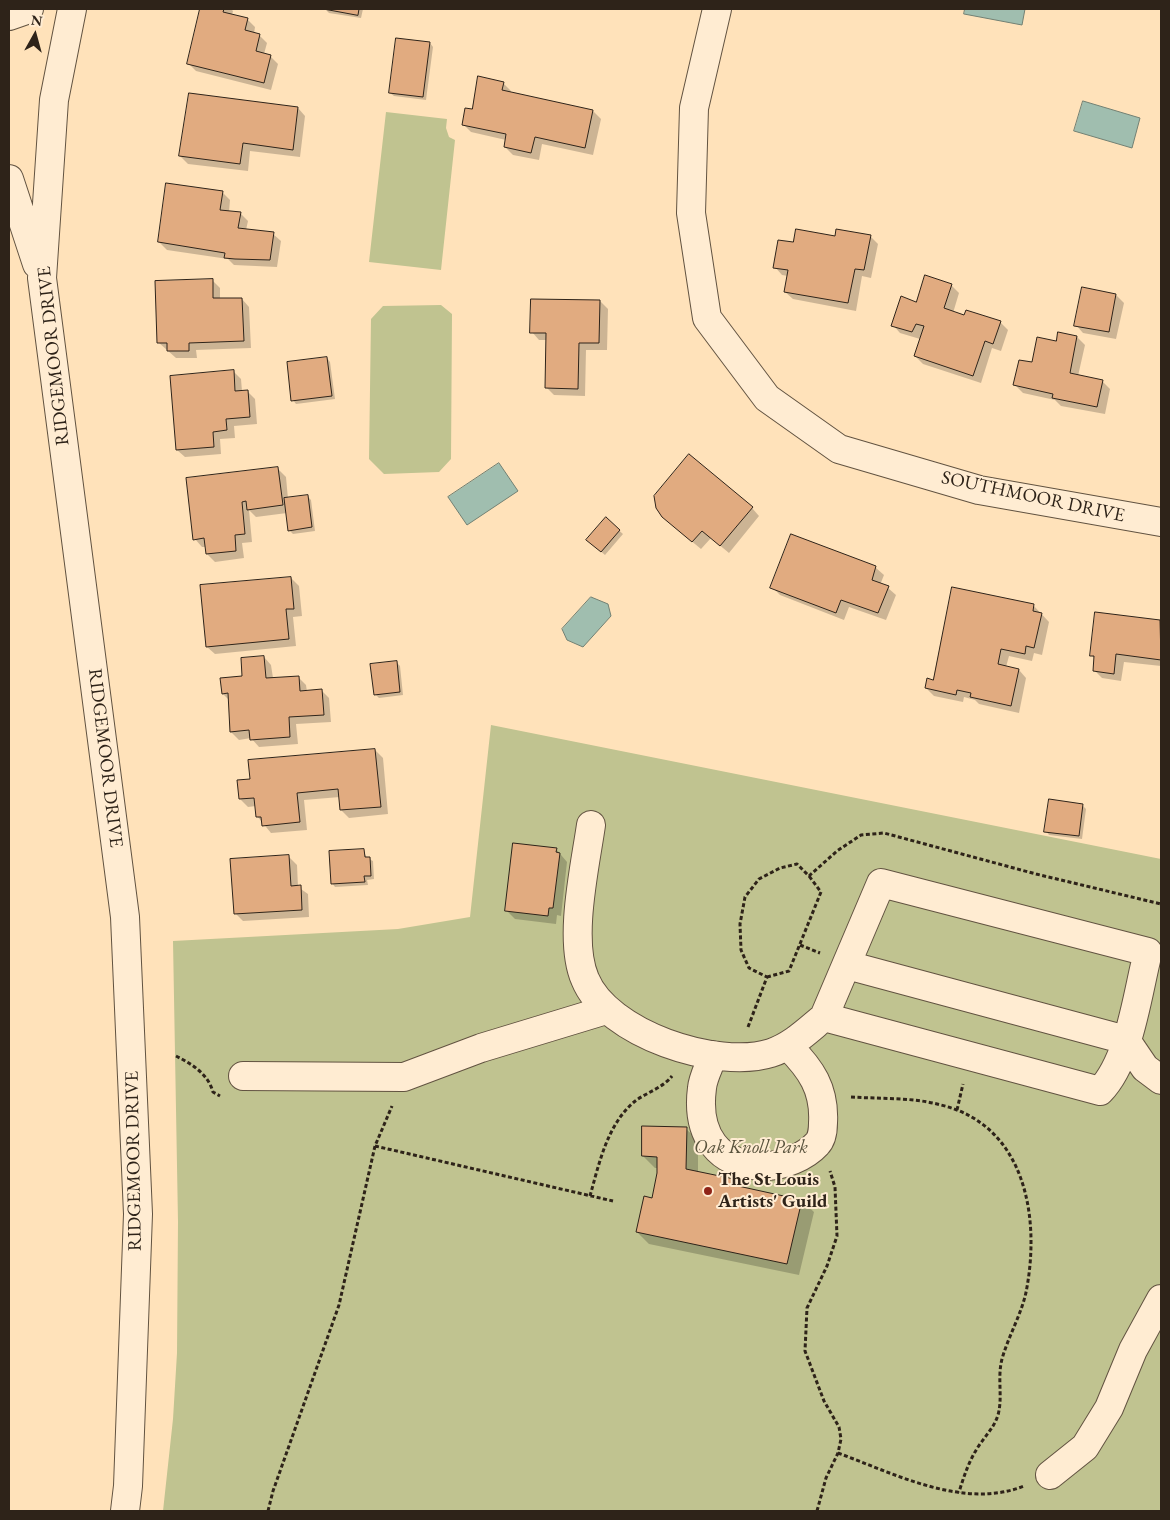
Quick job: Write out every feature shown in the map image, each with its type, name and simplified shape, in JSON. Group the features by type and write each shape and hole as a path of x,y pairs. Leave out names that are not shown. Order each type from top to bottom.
{"street":[{"path":"9,16 30,9"},
{"name":"RIDGEMOOR DRIVE","path":"72,9 54,100 42,278 125,917 138,1214 128,1486 125,1511"},
{"name":"SOUTHMOOR DRIVE","path":"717,9 694,108 691,213 707,318 767,398 839,449 979,490 1161,522"},
{"path":"9,179 42,278"},
{"path":"590,825 578,934 579,960 585,979 595,998 606,1010 643,1032 702,1053 754,1057 788,1046 824,1017 881,883 1148,952 1126,1040 1111,1080 1100,1091 824,1017"},
{"path":"847,965 1126,1040 1145,1068 1161,1080"},
{"path":"244,1076 404,1077 481,1048 606,1010"},
{"path":"702,1053 702,1111 706,1129 714,1147 725,1157 755,1166 770,1166 787,1162 805,1154 818,1143 823,1130 823,1098 813,1075 788,1046"},
{"path":"1050,1475 1085,1447 1109,1408 1133,1350 1161,1299"}],"path":[{"path":"767,977 789,971 821,892 809,876"},
{"path":"590,1196 604,1147 617,1122 633,1103 670,1079 702,1053"},
{"path":"268,1511 273,1491 339,1305 375,1146 404,1077"},
{"path":"823,1098 842,1096 925,1101 957,1110 976,1119 992,1130 1002,1143 1017,1170 1028,1199 1032,1227 1027,1288 999,1371 998,1414 994,1427 970,1461 959,1492"},
{"path":"817,1511 826,1478 838,1453 840,1439 839,1427 824,1401 805,1351 807,1308 827,1266 837,1236 835,1187 826,1157 818,1143"},
{"path":"375,1146 614,1202"},
{"path":"838,1453 914,1480 959,1492 986,1496 1008,1492 1050,1475"}],"green space":[{"path":"386,112 447,119 446,128 449,137 455,140 441,270 369,262"},
{"path":"441,305 452,314 451,459 439,472 384,474 369,459 371,319 383,306"},
{"name":"Oak Knoll Park","path":"491,725 1161,859 1161,1511 163,1511 173,1419 177,1353 178,1222 173,941 398,929 470,917"}],"shaded area":[{"path":"965,9 1025,9 1022,25 964,14"},
{"path":"1083,101 1140,118 1132,148 1074,131"},
{"path":"499,463 518,491 467,525 448,497"},
{"path":"591,597 608,604 611,616 583,647 567,640 562,629"}],"building":[{"path":"200,9 224,9 223,12 248,18 245,30 260,34 256,51 271,55 264,83 187,64"},
{"path":"324,9 359,9 358,15"},
{"path":"396,38 430,42 423,97 389,93"},
{"path":"478,76 504,82 502,90 593,110 585,148 535,137 531,153 504,147 506,134 462,125 465,108 472,109"},
{"path":"189,93 298,107 293,150 243,143 240,164 179,156"},
{"path":"166,183 223,191 220,210 241,212 238,228 274,232 270,260 224,258 225,253 158,242"},
{"path":"796,229 835,236 836,229 871,235 864,270 855,269 848,303 784,292 788,270 773,268 778,240 793,242"},
{"path":"925,275 952,284 944,308 964,315 966,310 1001,321 993,344 985,341 973,376 914,356 924,326 916,324 912,332 891,326 901,296 916,302"},
{"path":"213,279 213,298 242,298 244,341 189,343 189,351 167,351 167,343 157,343 155,281"},
{"path":"1082,287 1116,294 1109,332 1074,326"},
{"path":"531,299 600,300 599,343 579,343 578,389 545,388 546,333 530,333"},
{"path":"1058,332 1077,336 1070,373 1103,380 1097,407 1052,398 1053,394 1013,385 1019,360 1032,362 1037,337 1056,341"},
{"path":"327,357 332,396 291,401 287,362"},
{"path":"234,370 235,391 248,390 250,417 226,419 227,430 213,432 214,447 176,450 170,376"},
{"path":"689,454 753,507 720,546 702,531 692,542 662,517 656,508 654,496"},
{"path":"278,467 283,505 247,510 246,501 242,502 245,534 235,535 236,551 206,554 204,538 193,540 186,478"},
{"path":"308,495 312,527 288,531 284,498"},
{"path":"606,517 620,530 601,552 586,540"},
{"path":"791,534 876,566 872,580 889,586 878,613 841,600 836,613 770,588"},
{"path":"291,577 294,609 286,609 289,639 206,647 200,585"},
{"path":"952,587 1034,604 1033,611 1042,613 1034,648 1026,646 1025,654 1001,649 998,664 1019,669 1011,706 970,697 971,693 957,690 956,695 925,688 927,678 933,680"},
{"path":"1095,612 1160,620 1161,660 1116,654 1114,674 1093,671 1094,656 1090,656"},
{"path":"264,656 266,678 299,676 300,691 322,689 324,715 289,717 290,737 250,740 249,730 230,732 228,693 222,694 220,678 242,676 241,658"},
{"path":"397,661 400,692 374,695 370,664"},
{"path":"375,749 381,807 340,810 338,789 297,793 300,822 262,826 261,817 256,817 254,798 239,799 237,780 250,779 248,760"},
{"path":"1049,799 1083,804 1079,836 1044,832"},
{"path":"513,843 557,848 556,852 560,853 553,908 549,908 548,916 505,911"},
{"path":"364,849 365,857 370,857 371,876 364,876 365,882 331,884 329,851"},
{"path":"289,855 291,886 301,885 302,910 234,914 230,859"},
{"name":"The St Louis Artists' Guild","path":"642,1126 687,1127 686,1169 739,1180 738,1186 802,1200 787,1264 636,1232 644,1196 652,1198 657,1173 657,1157 642,1156"}],"place":[{"name":"The St Louis Artists' Guild","path":"708,1191"}]}
